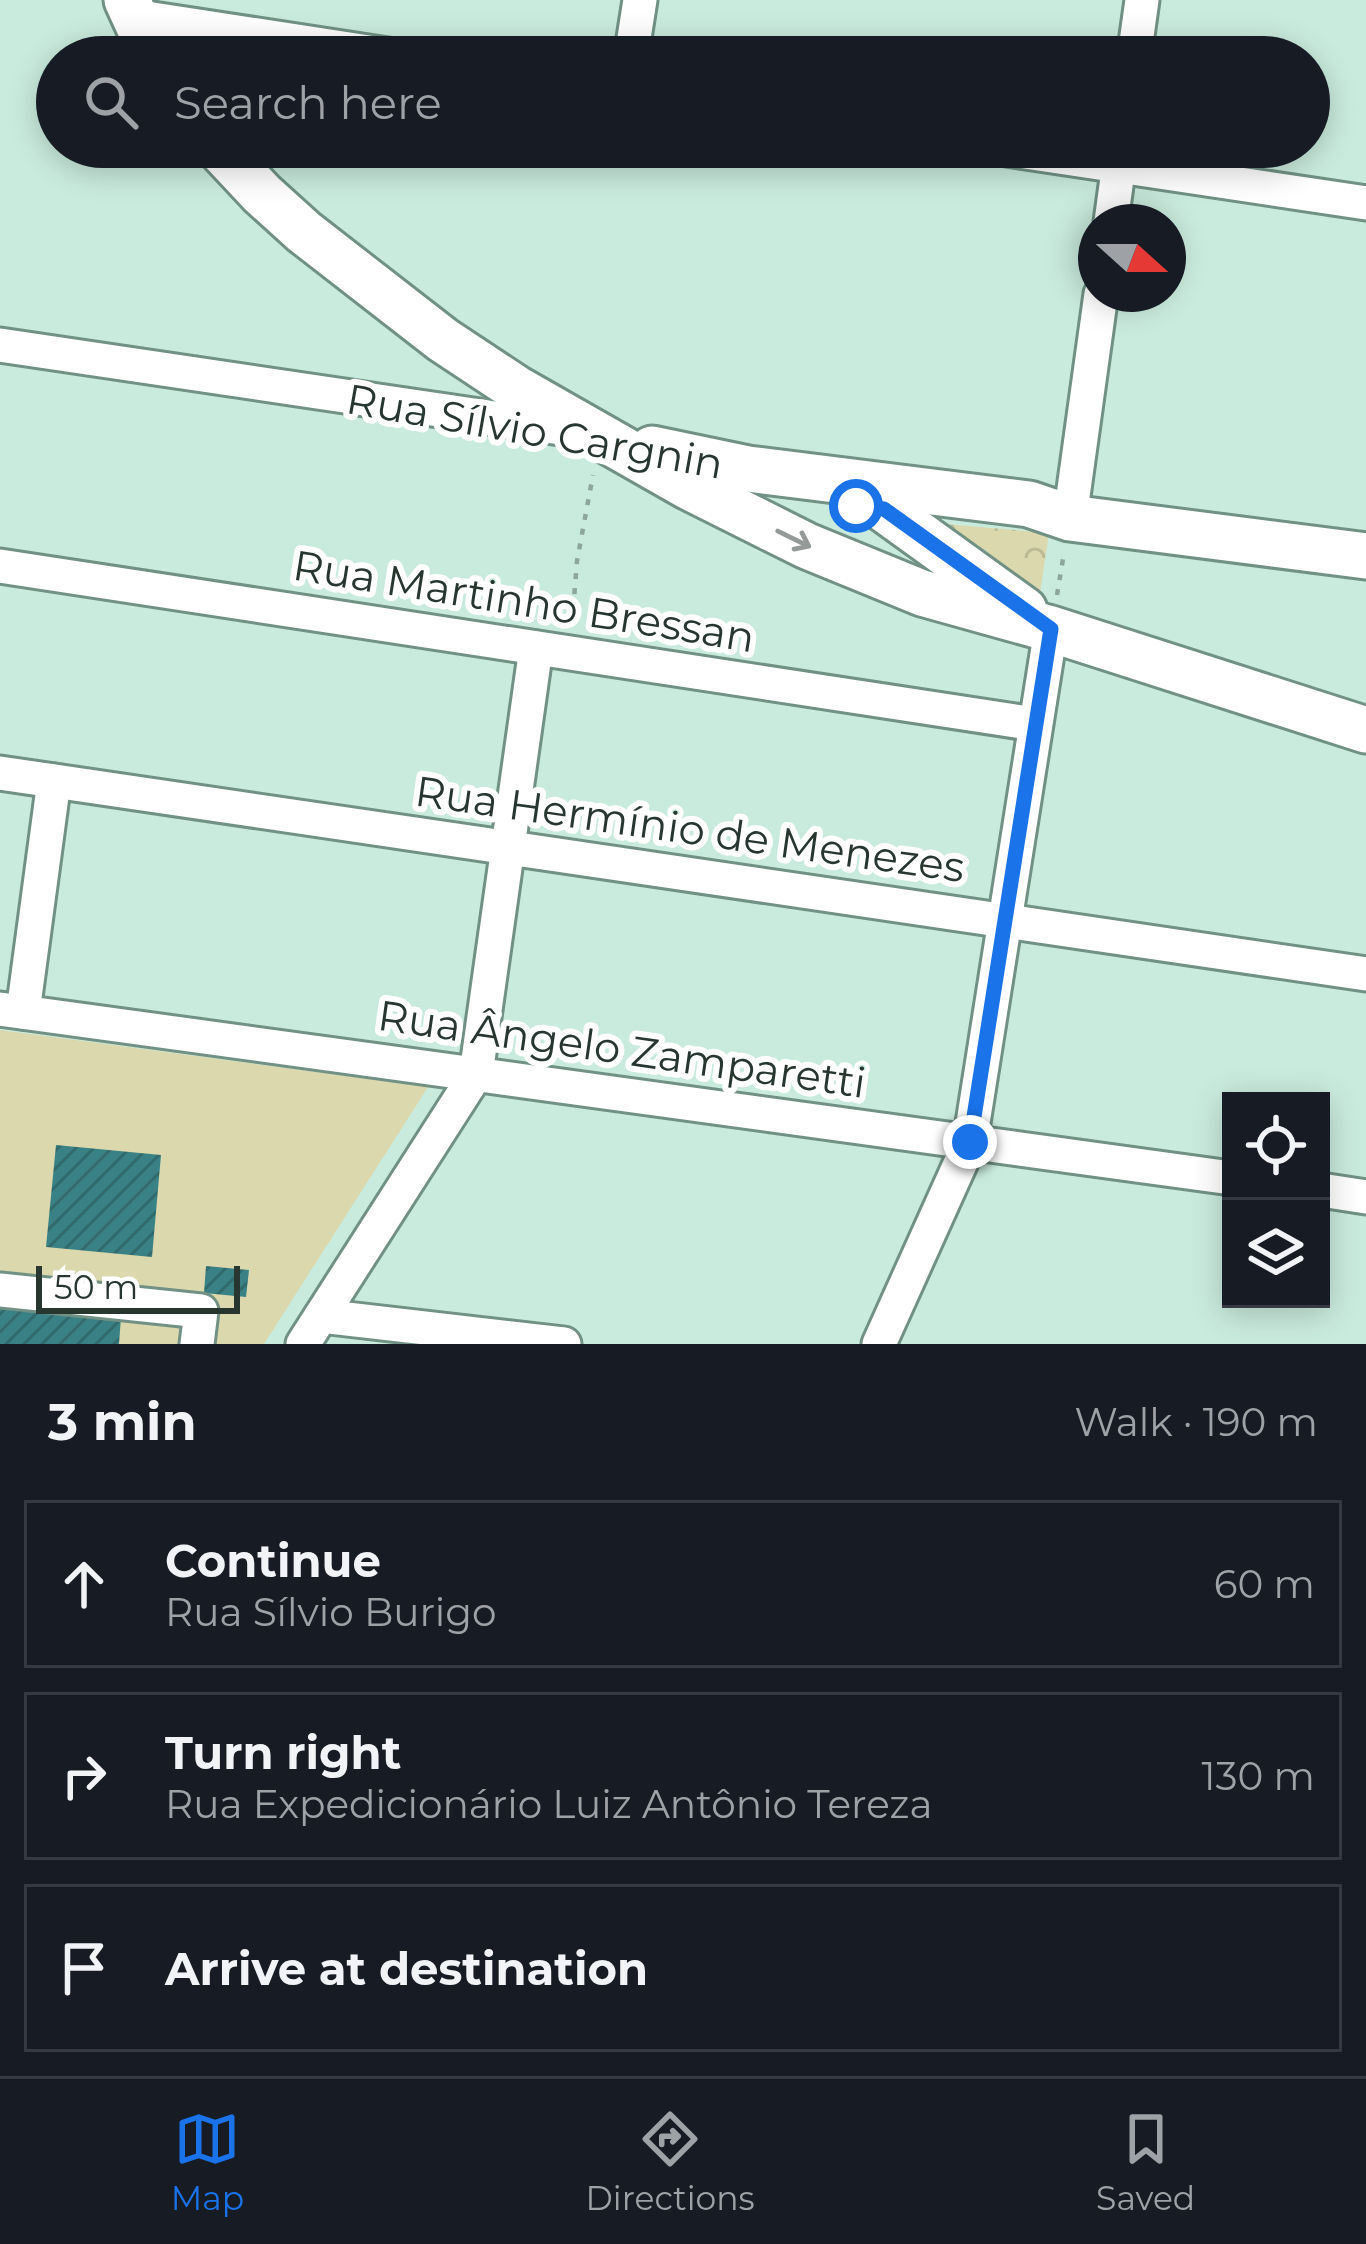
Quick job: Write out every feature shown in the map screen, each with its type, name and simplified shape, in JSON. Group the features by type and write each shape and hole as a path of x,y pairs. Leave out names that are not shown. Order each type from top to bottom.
{"main road":[{"path":"130,8 143,36"},
{"path":"238,168 304,232 424,326 517,389 689,487 807,546 922,593 1051,629 1366,730"},
{"name":"Rua Sílvio Cargnin","path":"600,434 700,461 1029,504 1070,518 1366,556"},
{"path":"839,482 1051,629"},
{"name":"Rua Sílvio Cargnin","path":"689,487 1023,526 1070,518"}],"street":[{"path":"635,36 640,0"},
{"path":"1137,36 1142,0"},
{"path":"130,8 285,36"},
{"path":"1113,204 1118,168"},
{"path":"1179,168 1366,203"},
{"path":"1070,518 1099,312"},
{"name":"Rua Sílvio Cargnin","path":"0,345 600,434"},
{"name":"Rua Martinho Bressan","path":"0,566 1035,724"},
{"path":"879,1344 970,1142 1051,629"},
{"path":"552,651 507,848 476,1074 312,1330 564,1344"},
{"name":"Rua Hermínio de Menezes","path":"0,773 1366,974"},
{"path":"12,1011 54,781"},
{"name":"Rua Ângelo Zamparetti","path":"12,1011 1222,1177"},
{"path":"1330,1191 1366,1197"},
{"path":"0,1290 201,1311 197,1344"}],"path":[{"path":"552,651 578,561 600,434"}],"green space":[{"path":"921,522 1049,533 1039,600"},
{"path":"0,1030 428,1087 264,1344 0,1344"}],"building":[{"path":"56,1145 161,1155 152,1257 46,1247"},
{"path":"206,1266 249,1270 246,1297 204,1293"},
{"path":"0,1306 121,1317 119,1344 0,1344"}],"route":[{"path":"856,506 884,509 1051,629 970,1142"}]}
